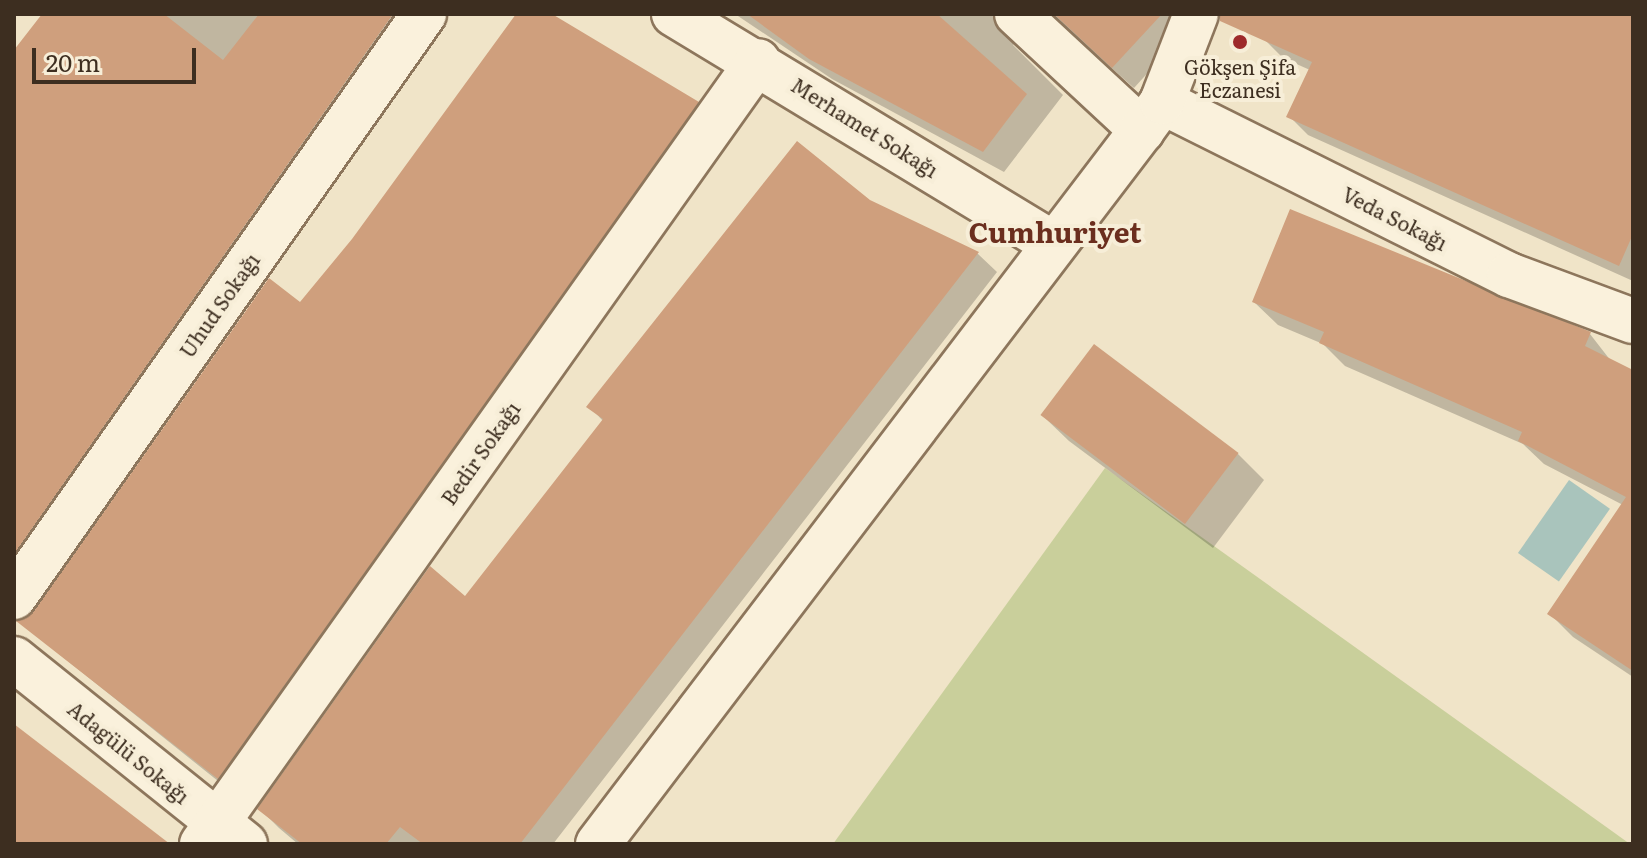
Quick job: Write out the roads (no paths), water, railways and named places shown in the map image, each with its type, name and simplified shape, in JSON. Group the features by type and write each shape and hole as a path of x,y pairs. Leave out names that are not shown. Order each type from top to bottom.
{"street":[{"name":"Uhud Sokağı","path":"14,597 424,14"},
{"name":"Merhamet Sokağı","path":"674,14 758,61 1054,244"},
{"name":"Veda Sokağı","path":"1017,14 1152,116 1509,275 1633,321"},
{"path":"598,844 1152,116 1196,14"},
{"name":"Bedir Sokağı","path":"222,837 758,61"},
{"name":"Adagülü Sokağı","path":"14,659 222,837"}],"water":[{"path":"1569,480 1610,509 1559,582 1518,553"}],"place":[{"name":"Gökşen Şifa Eczanesi","path":"1240,42"}],"district":[{"name":"Cumhuriyet","path":"1055,231"}]}
